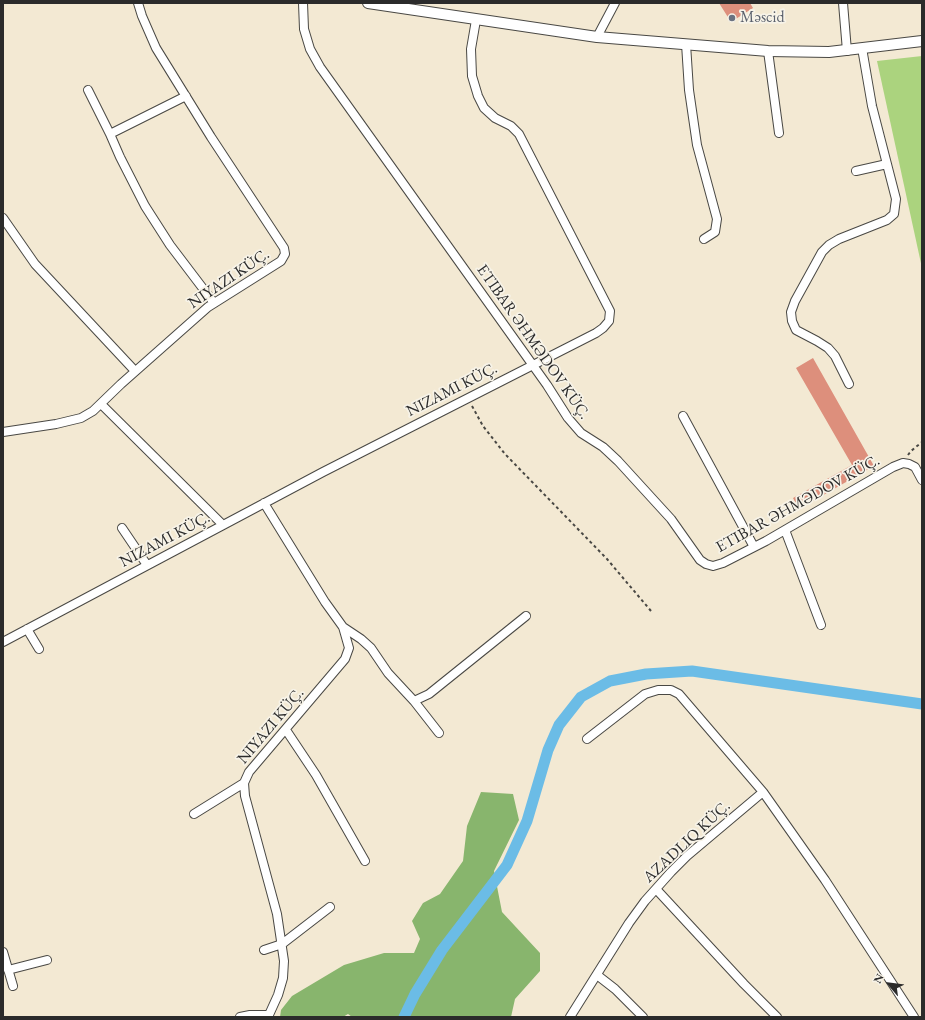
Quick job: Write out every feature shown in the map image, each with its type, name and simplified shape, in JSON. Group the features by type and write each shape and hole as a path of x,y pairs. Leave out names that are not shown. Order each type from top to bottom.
{"street":[{"name":"NIYAZI KÜÇ.","path":"6,432 56,424 81,418 93,411 135,371 214,303 281,261 285,254 284,248 211,137 156,48 138,3"},
{"name":"ETIBAR ƏHMƏDOV KÜÇ.","path":"303,3 304,29 310,49 320,67 574,426 581,433 603,447 618,461 671,519 700,560 713,566 723,563 785,530 893,467 903,463 915,467 922,480"},
{"path":"368,3 597,37 768,51 847,51 922,41"},
{"path":"597,37 615,3"},
{"path":"842,4 847,51"},
{"name":"NIZAMI KÜÇ.","path":"3,642 264,503 604,328 609,321 610,312 519,134 511,126 495,118 484,108 478,96 472,76 471,49 476,20"},
{"path":"686,44 689,90 697,144 717,219 715,232 704,239"},
{"path":"849,384 835,356 828,348 817,340 796,330 792,321 791,312 795,301 822,252 829,245 839,239 887,220 894,214 896,199 872,106 862,48"},
{"path":"768,51 779,133"},
{"path":"88,90 145,206 170,245 214,303"},
{"path":"110,134 186,96"},
{"path":"856,171 886,164"},
{"path":"3,218 36,264 135,371"},
{"path":"101,404 224,525"},
{"path":"683,416 754,547"},
{"path":"3,425 6,432"},
{"name":"NIYAZI KÜÇ.","path":"264,503 325,602 343,627 349,648 345,659 249,772 244,783 245,796 277,914 284,961 283,978 278,995 268,1016"},
{"path":"122,528 147,565"},
{"path":"785,530 821,625"},
{"path":"414,701 429,694 526,616"},
{"path":"343,627 371,648 388,673 414,701 439,733"},
{"path":"27,629 39,649"},
{"path":"588,739 644,694 658,690 671,690 679,694 763,792 825,880 914,1017"},
{"path":"286,730 316,775 365,861"},
{"path":"194,814 244,783"},
{"path":"570,1017 629,923 656,889 688,856 763,792"},
{"path":"656,889 776,1017"},
{"path":"264,950 282,944 330,907"},
{"path":"3,952 13,986"},
{"path":"8,970 47,960"},
{"path":"597,975 615,989 643,1017"},
{"path":"240,1017 268,1016"}],"path":[{"path":"468,398 483,426 505,454 607,559 651,611"},
{"path":"903,463 911,451 922,442"}],"green space":[{"path":"922,56 922,268 877,61"},
{"path":"481,792 513,794 519,820 494,871 502,912 540,953 540,971 515,999 511,1017 352,1017 348,1014 343,1017 280,1017 281,1010 292,996 344,965 384,953 414,953 420,939 412,921 423,903 440,894 463,861 467,826"}],"building":[{"path":"719,3 750,3 753,8 731,22"},
{"path":"813,358 874,466 799,509 793,498 852,465 796,368"}],"waterway":[{"path":"404,1017 415,994 442,950 507,865 527,821 548,750 559,725 581,697 610,681 646,674 692,671 922,704"}],"place":[{"name":"Məscid","path":"732,18"}]}
